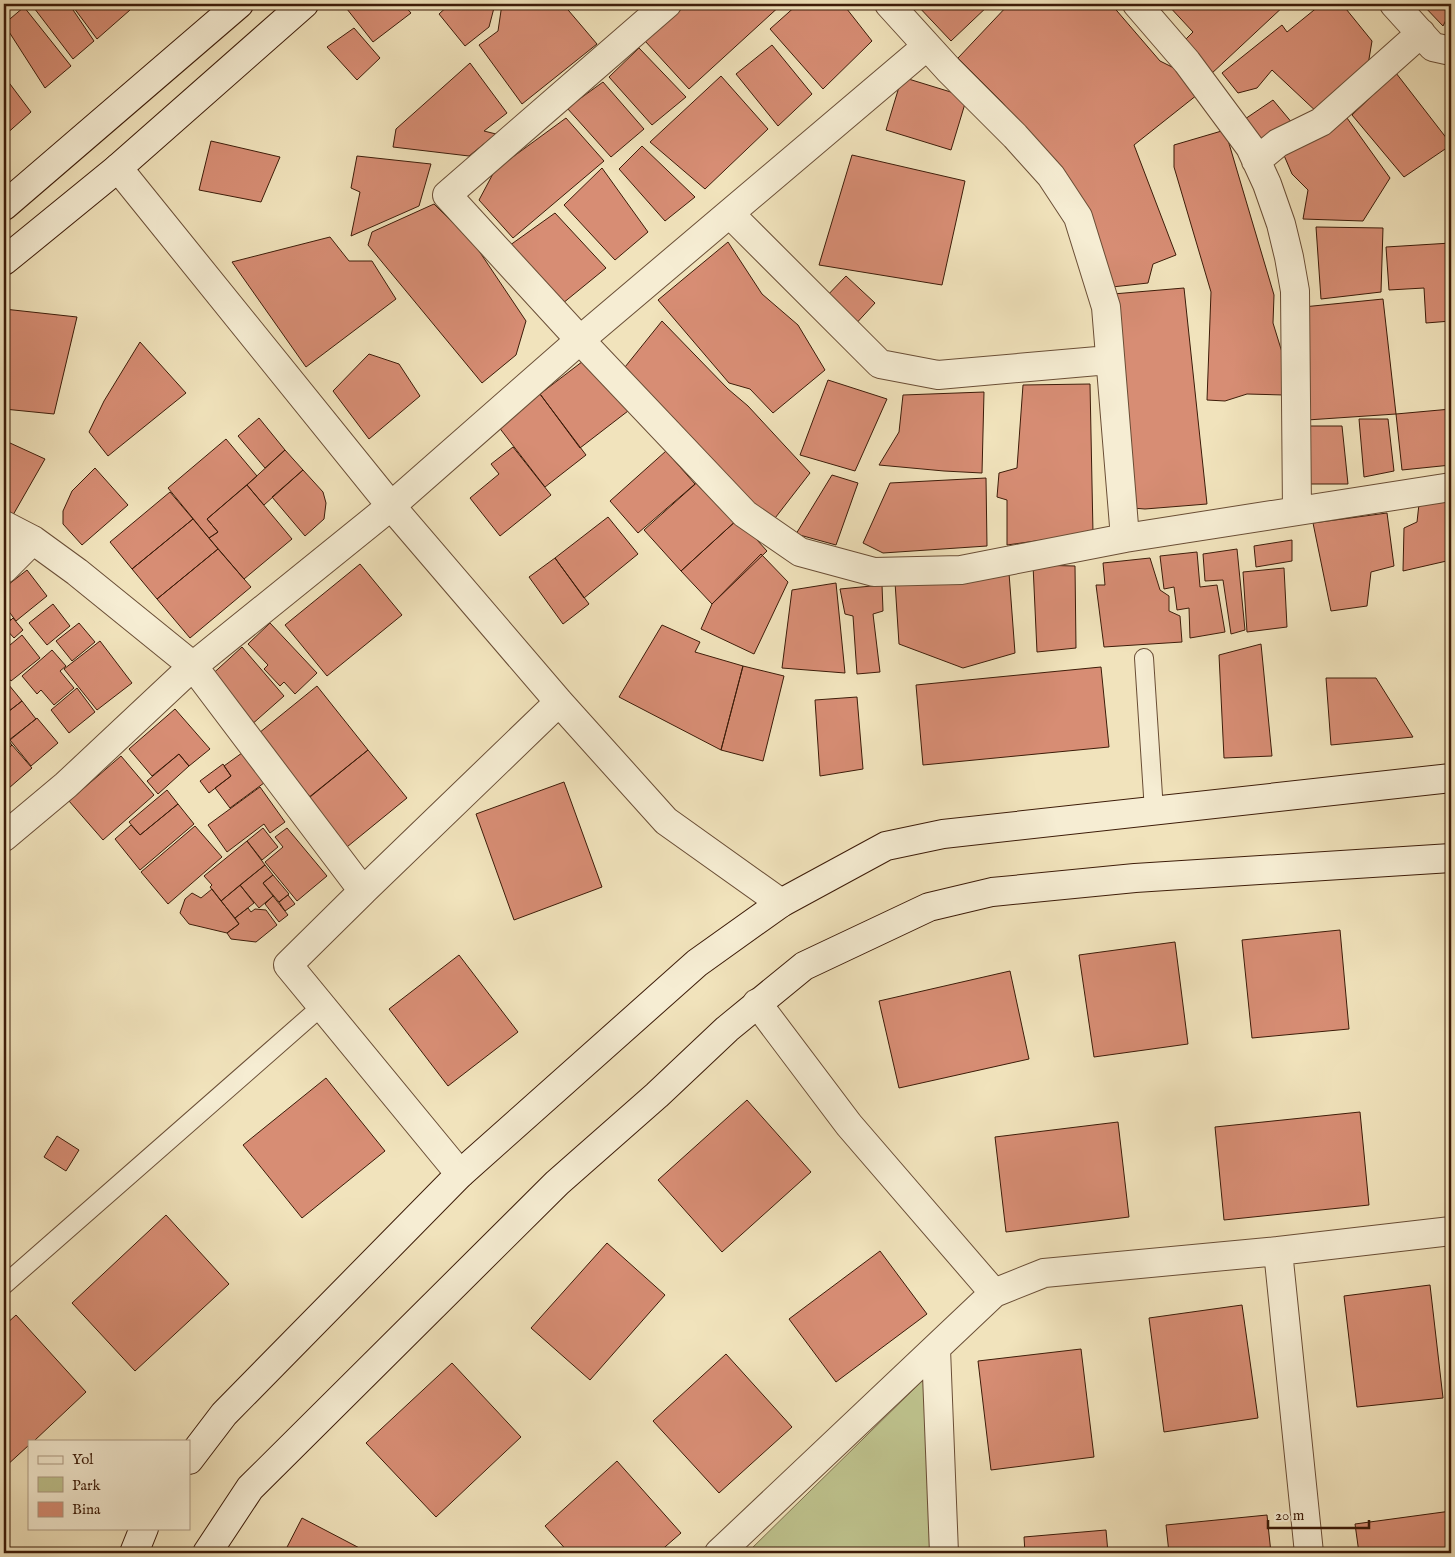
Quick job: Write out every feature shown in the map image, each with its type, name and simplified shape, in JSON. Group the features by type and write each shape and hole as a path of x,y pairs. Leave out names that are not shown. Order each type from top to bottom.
{"street":[{"path":"4,206 239,4"},
{"path":"4,261 118,168 304,4"},
{"path":"667,4 447,194 580,340 746,514 800,552 874,572 961,570 1125,538 1451,486"},
{"path":"889,4 949,70 1016,136 1045,169 1078,217 1106,307 1125,538"},
{"path":"1137,4 1187,62 1250,147 1267,184 1281,224 1295,291 1297,510"},
{"path":"1394,4 1435,43 1451,74"},
{"path":"1256,161 1278,143 1321,122 1435,43"},
{"path":"4,837 66,785 193,666 391,506 580,340 927,46"},
{"path":"118,168 391,506 559,702 666,821 780,903"},
{"path":"730,214 880,364 938,375 1109,360"},
{"path":"4,525 33,540 77,572 193,666 363,891"},
{"path":"4,569 33,540"},
{"path":"460,1174 288,965 559,702"},
{"path":"190,1459 224,1414 460,1174 697,963 780,903 886,846 943,834 1451,778"},
{"path":"207,1553 250,1488 557,1184 657,1095 726,1029 804,966 929,907 992,892 1135,878 1451,858"},
{"path":"757,1004 849,1126 994,1293"},
{"path":"719,1553 994,1293 1044,1273 1278,1251 1451,1230"},
{"path":"1278,1251 1309,1553"},
{"path":"936,1349 944,1553"},
{"path":"134,1553 143,1530"}],"lane":[{"path":"1144,658 1154,811"},
{"path":"4,1285 322,1006"}],"green space":[{"path":"924,1379 933,1553 747,1553"}],"building":[{"path":"31,4 69,4 94,41 73,59"},
{"path":"71,4 124,4 130,10 97,39"},
{"path":"343,4 403,4 411,13 373,42"},
{"path":"407,4 417,4 411,9"},
{"path":"450,4 495,4 489,27 465,46 439,14"},
{"path":"502,4 563,4 597,44 522,104 479,45 498,31"},
{"path":"687,4 782,4 689,89 645,41"},
{"path":"798,4 843,4 872,41 823,89 770,29"},
{"path":"916,4 990,4 951,41"},
{"path":"1009,4 1111,4 1160,61 1182,72 1202,91 1134,145 1176,255 1153,264 1148,283 1112,287 1084,208 1002,102 958,58"},
{"path":"1167,4 1286,4 1210,75 1181,44 1193,32"},
{"path":"1318,4 1342,4 1372,41 1368,65 1320,115 1272,70 1257,88 1238,93 1222,73 1282,25 1287,32 1319,6"},
{"path":"1422,4 1451,4 1451,10 1443,26"},
{"path":"24,7 71,66 45,88 4,24"},
{"path":"354,28 380,58 357,80 327,47"},
{"path":"772,45 812,94 778,126 736,74"},
{"path":"639,48 686,97 652,125 609,77"},
{"path":"470,63 507,113 484,131 496,134 469,156 393,147 396,129"},
{"path":"1396,73 1451,144 1404,177 1352,115"},
{"path":"4,76 31,112 4,136"},
{"path":"721,76 768,129 705,189 650,142"},
{"path":"902,77 967,97 951,150 886,130"},
{"path":"603,82 644,129 611,157 567,108"},
{"path":"1273,100 1293,124 1266,145 1245,119"},
{"path":"566,118 604,161 513,238 479,200 495,170"},
{"path":"1347,118 1390,178 1363,221 1303,219 1308,190 1292,174 1280,146 1315,138"},
{"path":"1225,130 1274,295 1273,323 1285,362 1284,395 1247,394 1225,401 1207,400 1211,292 1174,167 1174,145"},
{"path":"211,141 280,157 261,202 199,190"},
{"path":"642,146 695,197 665,221 619,169"},
{"path":"852,155 965,181 942,285 819,265"},
{"path":"357,156 431,164 419,206 351,236 360,192 351,188"},
{"path":"602,168 648,232 615,260 564,205"},
{"path":"434,204 475,245 526,321 516,355 482,383 368,245 372,232"},
{"path":"555,213 606,268 557,308 506,248"},
{"path":"1316,227 1383,228 1381,292 1321,299"},
{"path":"330,237 349,261 372,261 396,299 306,367 232,262"},
{"path":"728,242 762,294 798,325 825,370 773,413 750,389 729,383 658,300"},
{"path":"1451,243 1451,321 1426,323 1424,288 1389,290 1386,247"},
{"path":"846,276 875,303 852,328 823,300"},
{"path":"1184,288 1207,504 1145,509 1132,508 1113,294"},
{"path":"1383,299 1396,414 1307,420 1303,307"},
{"path":"4,309 77,317 54,414 4,409"},
{"path":"662,321 728,389 748,406 810,473 772,522 625,367"},
{"path":"140,342 186,393 108,456 89,432 104,401"},
{"path":"369,354 399,364 420,396 369,439 333,391"},
{"path":"587,358 628,411 580,448 540,394"},
{"path":"828,380 887,399 855,471 800,455"},
{"path":"1090,384 1093,533 1007,545 1007,500 997,497 999,473 1017,468 1023,385"},
{"path":"984,392 982,473 879,465 899,432 903,395"},
{"path":"540,394 586,455 545,487 498,426"},
{"path":"1451,409 1451,465 1402,470 1396,414"},
{"path":"259,418 285,450 265,468 238,436"},
{"path":"1359,419 1388,419 1394,471 1364,477"},
{"path":"1302,426 1342,426 1348,484 1302,484"},
{"path":"226,439 257,476 207,519 218,532 209,538 168,488"},
{"path":"10,443 45,459 13,515 4,509 4,450"},
{"path":"513,447 551,495 500,536 470,498 499,474 491,464"},
{"path":"285,450 303,470 264,505 247,485"},
{"path":"666,451 695,484 638,533 610,501"},
{"path":"95,468 128,505 82,545 63,524 63,511 72,491"},
{"path":"303,470 323,492 326,503 324,519 305,536 272,497"},
{"path":"832,475 858,483 836,545 796,534"},
{"path":"702,478 738,519 681,571 644,530"},
{"path":"986,478 987,546 883,553 863,543 890,483"},
{"path":"247,485 292,539 244,579 209,538 218,532 207,519"},
{"path":"170,492 193,519 132,569 110,542"},
{"path":"1451,502 1451,560 1403,571 1404,528 1417,522 1419,504"},
{"path":"1387,513 1394,566 1371,572 1367,606 1331,611 1313,523"},
{"path":"608,517 638,554 584,598 555,558"},
{"path":"193,519 218,549 157,599 132,569"},
{"path":"738,519 767,551 712,604 681,571"},
{"path":"1292,540 1292,561 1256,567 1254,546"},
{"path":"218,549 251,587 190,638 157,599"},
{"path":"1237,549 1245,630 1231,634 1223,580 1205,581 1203,554"},
{"path":"1197,552 1200,587 1217,585 1225,632 1190,638 1189,608 1177,610 1174,587 1164,589 1160,556"},
{"path":"761,554 788,582 754,654 701,629 712,604"},
{"path":"555,558 589,604 563,624 529,577"},
{"path":"1150,558 1160,590 1169,596 1169,611 1180,616 1182,642 1104,647 1096,585 1105,585 1103,563"},
{"path":"360,564 402,615 327,676 285,625"},
{"path":"1033,565 1075,566 1076,648 1037,652"},
{"path":"1284,568 1287,627 1247,632 1243,572"},
{"path":"27,570 47,596 16,621 4,605 4,588"},
{"path":"1009,573 1015,653 963,668 899,644 895,582"},
{"path":"836,583 845,673 782,668 792,590"},
{"path":"882,585 883,611 873,614 880,672 857,674 853,616 845,614 840,589"},
{"path":"53,604 70,626 47,645 29,623"},
{"path":"4,612 11,620 4,627"},
{"path":"13,618 23,630 14,638 4,627"},
{"path":"79,623 95,642 72,661 56,641"},
{"path":"270,623 317,673 295,694 284,682 280,686 264,669 268,665 248,644"},
{"path":"662,625 700,642 695,652 743,666 721,750 619,697"},
{"path":"22,635 40,658 11,681 4,672 4,650"},
{"path":"100,641 132,683 97,710 64,669"},
{"path":"1261,644 1272,756 1224,758 1219,655"},
{"path":"242,647 284,696 250,726 207,679"},
{"path":"52,650 66,666 60,671 74,688 54,705 41,690 37,694 22,676"},
{"path":"743,666 784,676 763,761 721,750"},
{"path":"1101,667 1109,747 923,765 916,685"},
{"path":"1326,678 1376,678 1413,737 1331,745"},
{"path":"4,679 22,701 4,715"},
{"path":"317,686 368,750 310,797 259,733"},
{"path":"77,688 95,712 69,733 51,710"},
{"path":"857,697 863,769 820,776 815,700"},
{"path":"22,701 36,719 9,740 4,734 4,715"},
{"path":"175,709 210,749 189,766 179,754 152,776 129,749"},
{"path":"37,718 58,743 31,766 10,740"},
{"path":"4,735 12,745 4,753"},
{"path":"12,745 32,768 9,788 4,782 4,753"},
{"path":"246,750 268,780 230,808 215,788 231,776 224,766"},
{"path":"368,750 407,798 342,851 303,802"},
{"path":"179,754 189,766 158,794 147,781"},
{"path":"121,756 154,795 103,840 69,801"},
{"path":"223,764 231,776 209,793 200,781"},
{"path":"564,782 602,887 514,920 476,814"},
{"path":"260,787 285,822 270,833 264,824 227,852 208,825"},
{"path":"167,790 178,804 140,835 129,822"},
{"path":"178,804 194,824 140,870 115,839 131,825 140,835"},
{"path":"195,826 222,857 168,904 141,872"},
{"path":"263,828 278,847 262,860 247,841"},
{"path":"287,828 327,876 297,901 265,862 283,847 275,837"},
{"path":"247,841 265,865 221,901 210,887 212,885 204,876"},
{"path":"265,865 273,875 263,883 273,896 259,908 240,885"},
{"path":"273,875 289,894 279,902 263,883"},
{"path":"240,885 254,903 235,918 221,901"},
{"path":"212,889 239,924 227,933 189,924 180,913 185,899 192,893 201,898"},
{"path":"288,895 295,904 285,911 279,902"},
{"path":"273,896 288,915 279,922 265,904"},
{"path":"248,908 251,912 255,909 266,910 277,925 256,942 231,939 227,933 239,924 235,918"},
{"path":"1340,930 1349,1029 1252,1038 1242,940"},
{"path":"1175,942 1188,1044 1094,1057 1079,955"},
{"path":"459,955 518,1032 448,1086 389,1009"},
{"path":"1010,971 1029,1059 899,1088 879,1001"},
{"path":"326,1078 385,1151 302,1218 243,1145"},
{"path":"747,1100 811,1172 722,1252 658,1180"},
{"path":"1360,1112 1369,1205 1224,1220 1215,1127"},
{"path":"1118,1122 1129,1217 1006,1232 995,1137"},
{"path":"57,1136 79,1150 66,1171 44,1157"},
{"path":"166,1215 229,1284 135,1371 72,1303"},
{"path":"607,1243 665,1295 590,1380 531,1328"},
{"path":"880,1251 927,1314 836,1382 789,1319"},
{"path":"1430,1285 1443,1398 1357,1407 1344,1296"},
{"path":"1242,1305 1258,1418 1164,1432 1149,1318"},
{"path":"16,1315 86,1392 35,1440 28,1440 28,1446 5,1467 4,1465 4,1326"},
{"path":"1081,1349 1094,1457 991,1470 978,1361"},
{"path":"726,1354 792,1427 719,1493 653,1421"},
{"path":"452,1363 521,1437 436,1517 366,1443"},
{"path":"617,1461 681,1533 658,1553 569,1553 545,1526"},
{"path":"1451,1511 1451,1553 1359,1553 1355,1524"},
{"path":"1267,1515 1271,1553 1169,1553 1166,1525"},
{"path":"302,1518 369,1553 284,1553"},
{"path":"1106,1530 1108,1553 1025,1553 1024,1537"}]}
